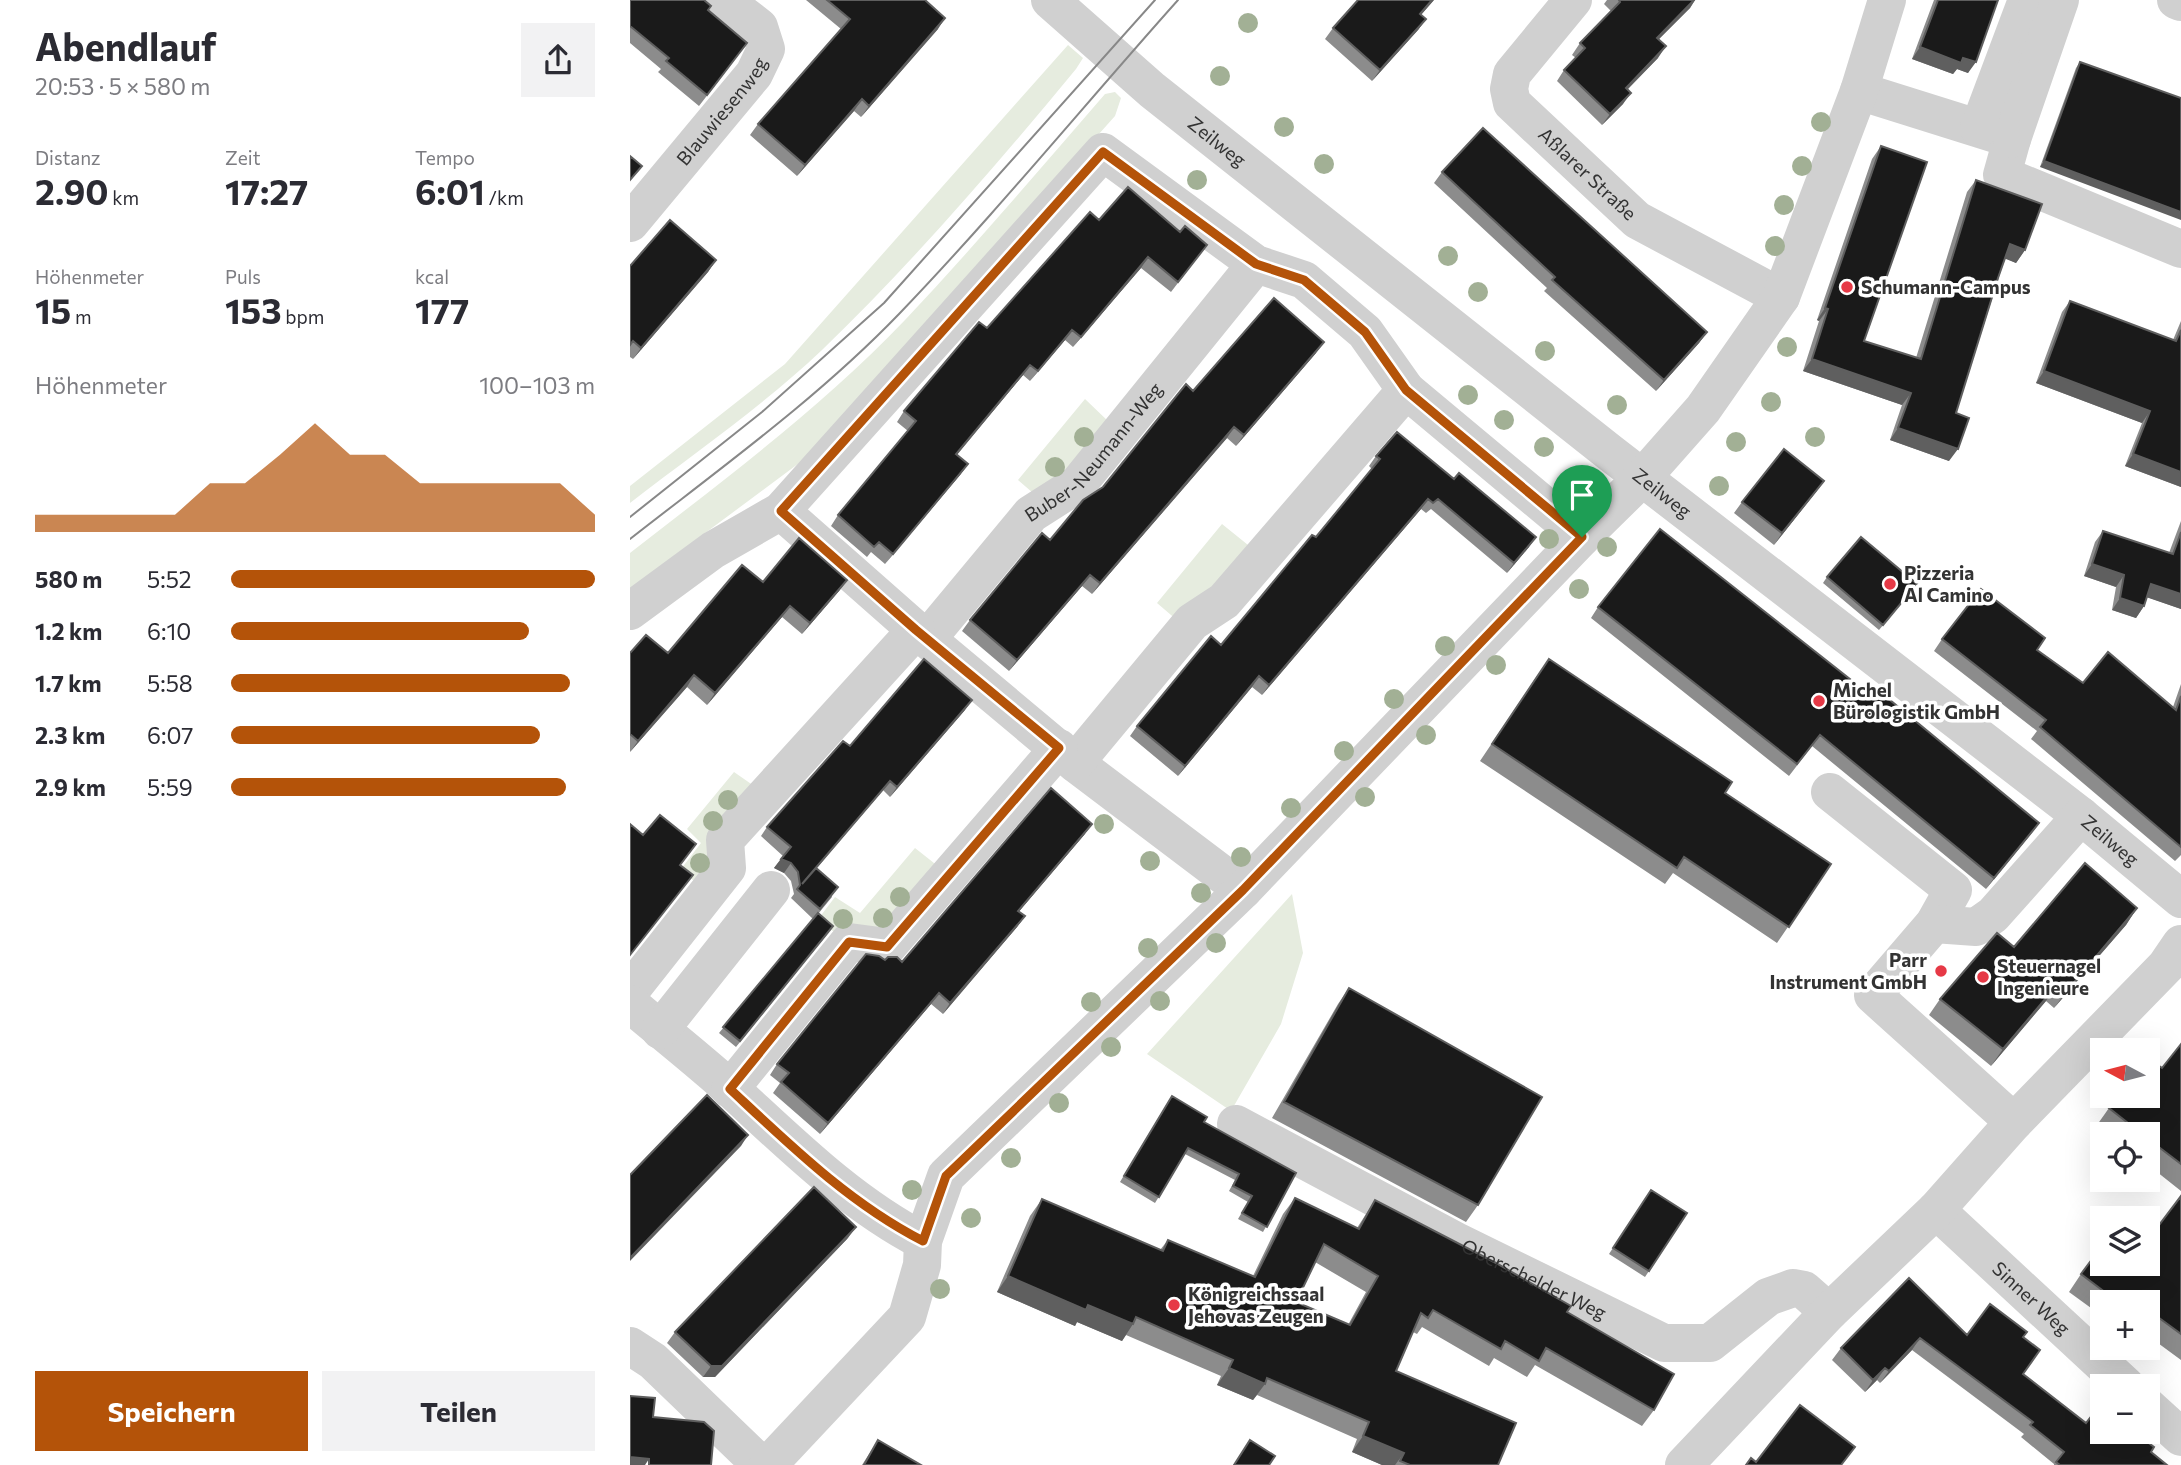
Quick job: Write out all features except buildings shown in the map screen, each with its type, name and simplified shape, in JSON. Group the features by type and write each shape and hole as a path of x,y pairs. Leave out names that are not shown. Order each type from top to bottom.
{"street":[{"name":"Blauwiesenweg","path":"630,223 754,74 766,49 759,27 724,0"},
{"name":"Zeilweg","path":"1050,0 1152,90 1642,478 2081,816 2181,899"},
{"name":"Aßlarer Straße","path":"1573,0 1512,74 1509,89 1513,103 1637,220 1781,297"},
{"path":"768,1465 906,1317 922,1265 923,1241 946,1176 1243,890 1642,478 1703,408 1781,297 1859,91 1887,0"},
{"path":"2027,0 1996,133 2002,175 2181,249"},
{"path":"1996,133 2060,0"},
{"path":"2176,0 2181,2"},
{"path":"1859,91 1996,133"},
{"path":"630,611 713,550 781,511 1103,152 1256,264 1304,280 1314,288 1365,332 1406,390 1582,537"},
{"name":"Buber-Neumann-Weg","path":"630,991 727,868 725,840 922,634 1031,514 1078,484 1256,264"},
{"path":"730,1089 849,942 887,947 1192,622 1224,601 1406,390"},
{"path":"781,511 1067,755 1243,890"},
{"path":"1830,792 1953,890 1934,924 1873,995 2014,1122"},
{"path":"1934,924 1976,927 1993,915 2081,816"},
{"path":"660,1030 771,890"},
{"path":"1684,1465 1829,1312 1936,1210 2014,1122 2166,966 2181,944"},
{"path":"630,1004 730,1089 815,1169 895,1226 923,1241"},
{"name":"Oberschelder Weg","path":"1236,1124 1455,1241 1664,1343 1710,1343 1768,1297 1793,1288 1804,1290 1829,1312"},
{"name":"Sinner Weg","path":"1936,1210 2113,1374"},
{"path":"630,1346 653,1361 761,1465"},
{"path":"2160,1418 2181,1437"}],"shaded area":[{"path":"1068,45 1083,58 1076,69 889,283 822,350 776,390 630,503 630,486 785,364"},
{"path":"1115,92 1121,98 1115,116 818,449 630,589 630,553 772,441 873,352 956,265 1105,94"},
{"path":"1085,399 1109,422 1066,481 1033,493 1018,480"},
{"path":"1222,524 1253,549 1178,621 1157,603"},
{"path":"734,772 757,788 698,885 681,869 701,843 687,829"},
{"path":"915,848 939,867 882,941 837,935 819,918 835,897 860,913"},
{"path":"1292,894 1303,953 1281,1024 1231,1111 1147,1054"}],"tram line":[{"path":"630,517 762,412 884,303 1155,0"},
{"path":"630,539 769,431 868,345 970,237 1178,0"}],"place":[{"name":"Schumann-Campus","path":"1847,287"},
{"name":"Pizzeria Al Camino","path":"1890,584"},
{"name":"Michel Bürologistik GmbH","path":"1819,701"},
{"name":"Parr Instrument GmbH","path":"1941,971"},
{"name":"Steuernagel Ingenieure","path":"1983,977"},
{"name":"Königreichssaal Jehovas Zeugen","path":"1174,1305"}],"route":[{"path":"1103,152 1256,264 1304,280 1365,332 1406,390 1582,537 1243,890 1114,1018 946,1176 923,1241 895,1226 815,1169 730,1089 849,942 887,947 1059,748 916,630 781,511 1103,152"}]}
